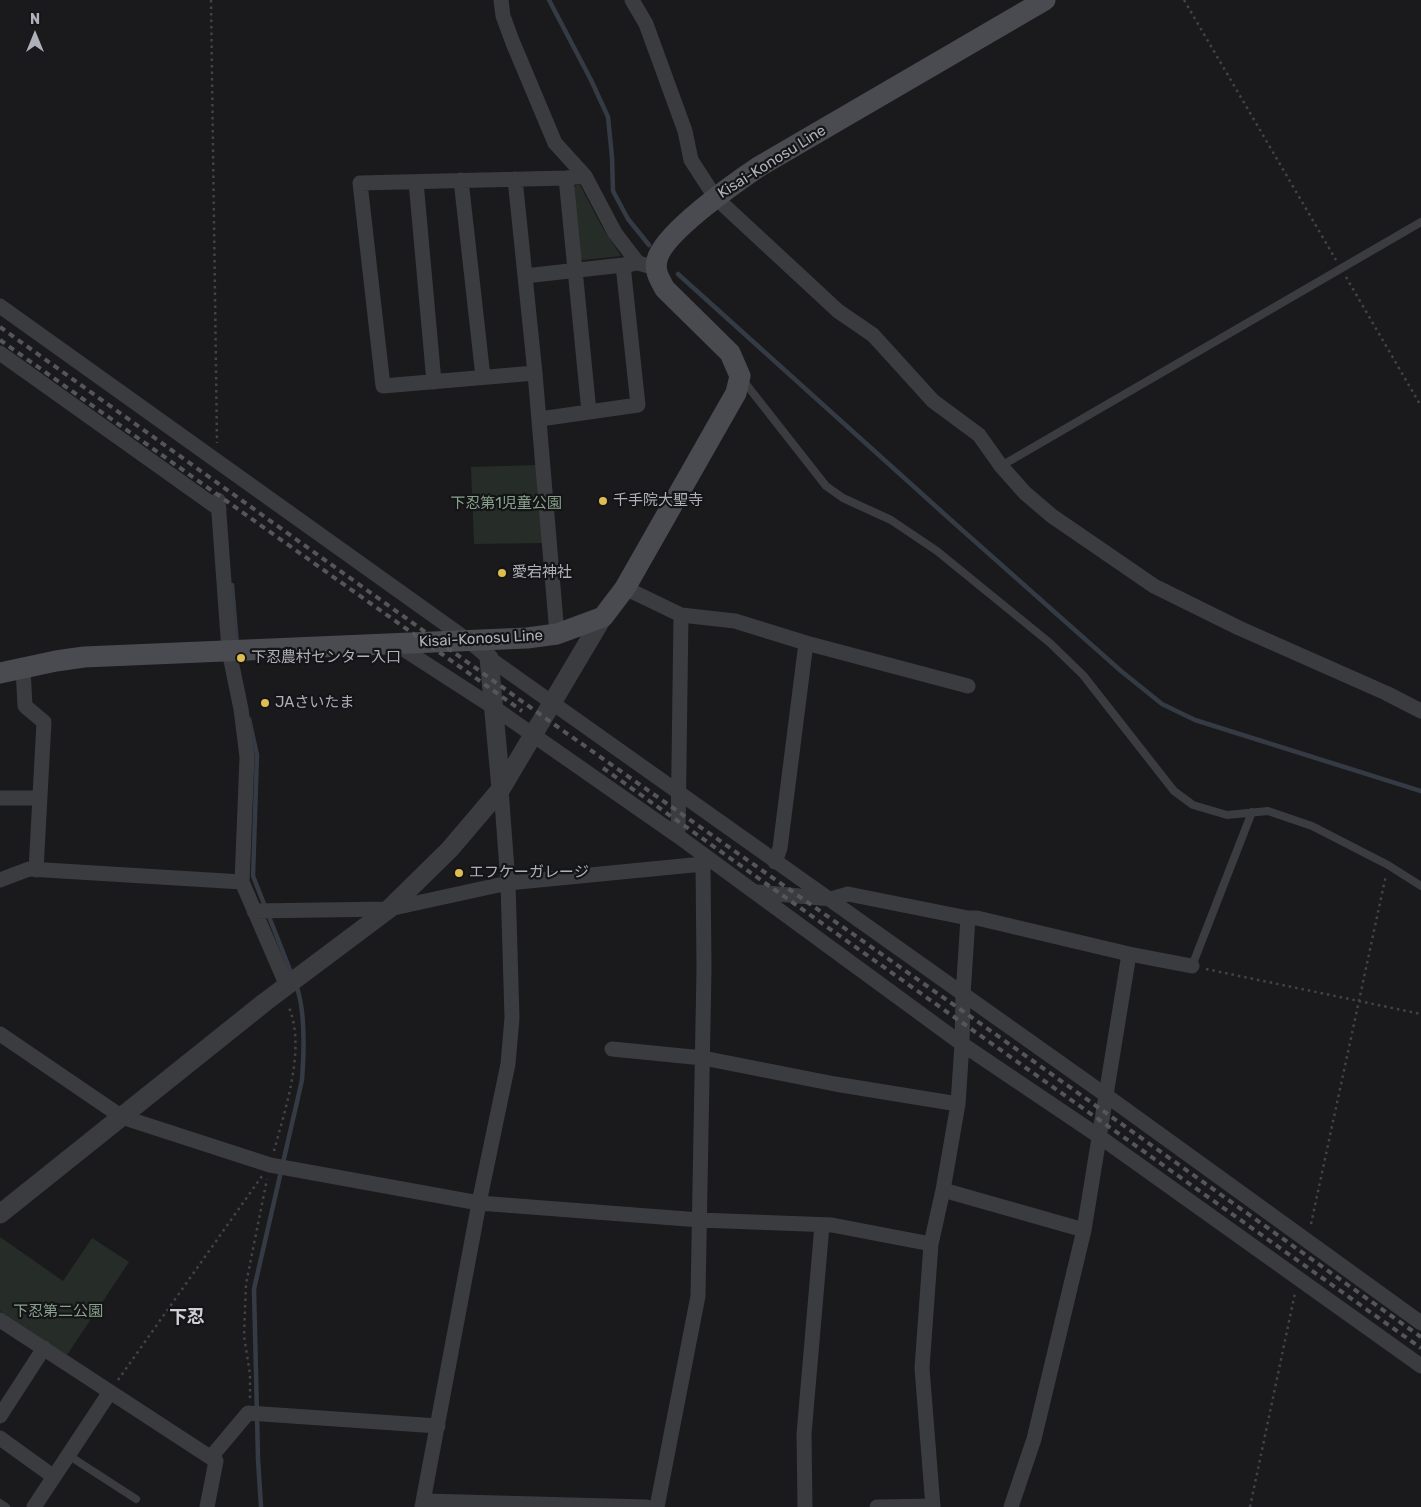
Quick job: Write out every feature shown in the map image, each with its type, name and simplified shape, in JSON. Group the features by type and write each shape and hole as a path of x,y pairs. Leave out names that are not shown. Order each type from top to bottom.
{"main road":[{"name":"Kisai-Konosu Line","path":"647,266 657,260 661,249 671,238 715,197 760,166 1045,0"},
{"path":"603,617 625,588 736,392 740,376 730,353 665,289 647,266"},
{"name":"Kisai-Konosu Line","path":"0,673 84,657 527,638 557,634 603,617"}],"street":[{"path":"502,0 502,16 512,43 555,142 586,176 616,233 647,266"},
{"path":"632,0 649,33 685,131 691,160 715,197 838,311 873,334 933,401 979,435 1001,466 1025,492 1052,516 1154,586 1239,628 1386,693 1421,711"},
{"path":"535,373 383,386 360,183 586,176"},
{"path":"566,178 589,412"},
{"path":"515,179 540,419 557,634"},
{"path":"461,180 483,378"},
{"path":"416,182 434,382"},
{"path":"525,276 623,265 647,266"},
{"path":"540,419 638,405 623,265"},
{"path":"0,306 469,641 488,658 680,792 774,862 831,899 1421,1323"},
{"path":"0,353 218,504 247,757 242,882 284,988"},
{"path":"625,588 681,616 735,621 806,643 968,686"},
{"path":"678,836 681,616"},
{"path":"0,1214 284,988 389,909 450,849 501,789 603,617"},
{"path":"394,643 493,706 678,836 705,861 756,892 962,1044 1100,1137 1421,1366"},
{"path":"774,862 780,848 806,643"},
{"path":"488,658 508,882 512,1018 508,1064 479,1203 423,1504 647,1507"},
{"path":"23,668 25,706 44,722 36,870"},
{"path":"0,798 40,798"},
{"path":"254,911 389,909 508,882 705,861"},
{"path":"657,1507 698,1296 705,861"},
{"path":"0,880 29,870 36,870 242,882"},
{"path":"756,892 831,899 848,894 968,918 977,918 1130,954 1192,966"},
{"path":"877,1507 932,1506 922,1368 931,1244 943,1190 958,1104 968,918"},
{"path":"1011,1507 1034,1439 1084,1230 1130,954"},
{"path":"0,1034 122,1117 270,1165 479,1203 700,1220 832,1225 931,1244"},
{"path":"612,1049 703,1058 835,1084 958,1104"},
{"path":"943,1190 1084,1230"},
{"path":"805,1507 804,1434 822,1225"},
{"path":"0,1320 216,1461 207,1507"},
{"path":"0,1416 44,1348"},
{"path":"37,1506 110,1392"},
{"path":"211,1457 248,1414 438,1426"},
{"path":"0,1438 54,1477"}],"lane":[{"path":"1001,466 1421,222"},
{"path":"740,376 826,486 843,498 891,520 937,550 1083,675 1174,791 1193,805 1227,815 1268,811 1312,826 1388,865 1421,886"},
{"path":"1192,966 1252,812"},
{"path":"68,1455 136,1499"},
{"path":"0,1504 6,1507"}],"path":[{"path":"211,0 217,462"},
{"path":"1184,0 1421,406"},
{"path":"1307,1242 1388,865"},
{"path":"1192,966 1421,1014"},
{"path":"248,1414 250,1374 244,1336 246,1284 270,1165 293,1072 294,1029 284,988"},
{"path":"110,1392 270,1165"},
{"path":"1250,1507 1299,1278"}],"green space":[{"path":"576,185 580,185 601,225 621,256 583,260 579,256 573,190"},
{"name":"下忍第1児童公園","path":"536,465 544,543 474,544 471,467"},
{"name":"下忍第二公園","path":"0,1237 63,1281 92,1238 129,1262 67,1355 0,1311"}],"waterway":[{"path":"549,0 608,117 613,191 628,219 649,245"},
{"path":"678,274 952,521 1121,671 1162,704 1195,720 1421,791"},
{"path":"232,585 237,645"},
{"path":"249,719 257,755 253,876 292,975"},
{"path":"261,1507 254,1289 302,1080 303,1019 296,985"}],"railway":[{"path":"0,327 562,730 974,1019 1421,1337"},
{"path":"0,340 522,711"},
{"path":"603,768 1421,1348"}],"place":[{"name":"千手院大聖寺","path":"603,501"},
{"name":"愛宕神社","path":"502,573"},
{"name":"下忍農村センター入口","path":"241,658"},
{"name":"JAさいたま","path":"265,703"},
{"name":"エフケーガレージ","path":"459,873"}],"district":[{"name":"下忍","path":"187,1318"}]}
